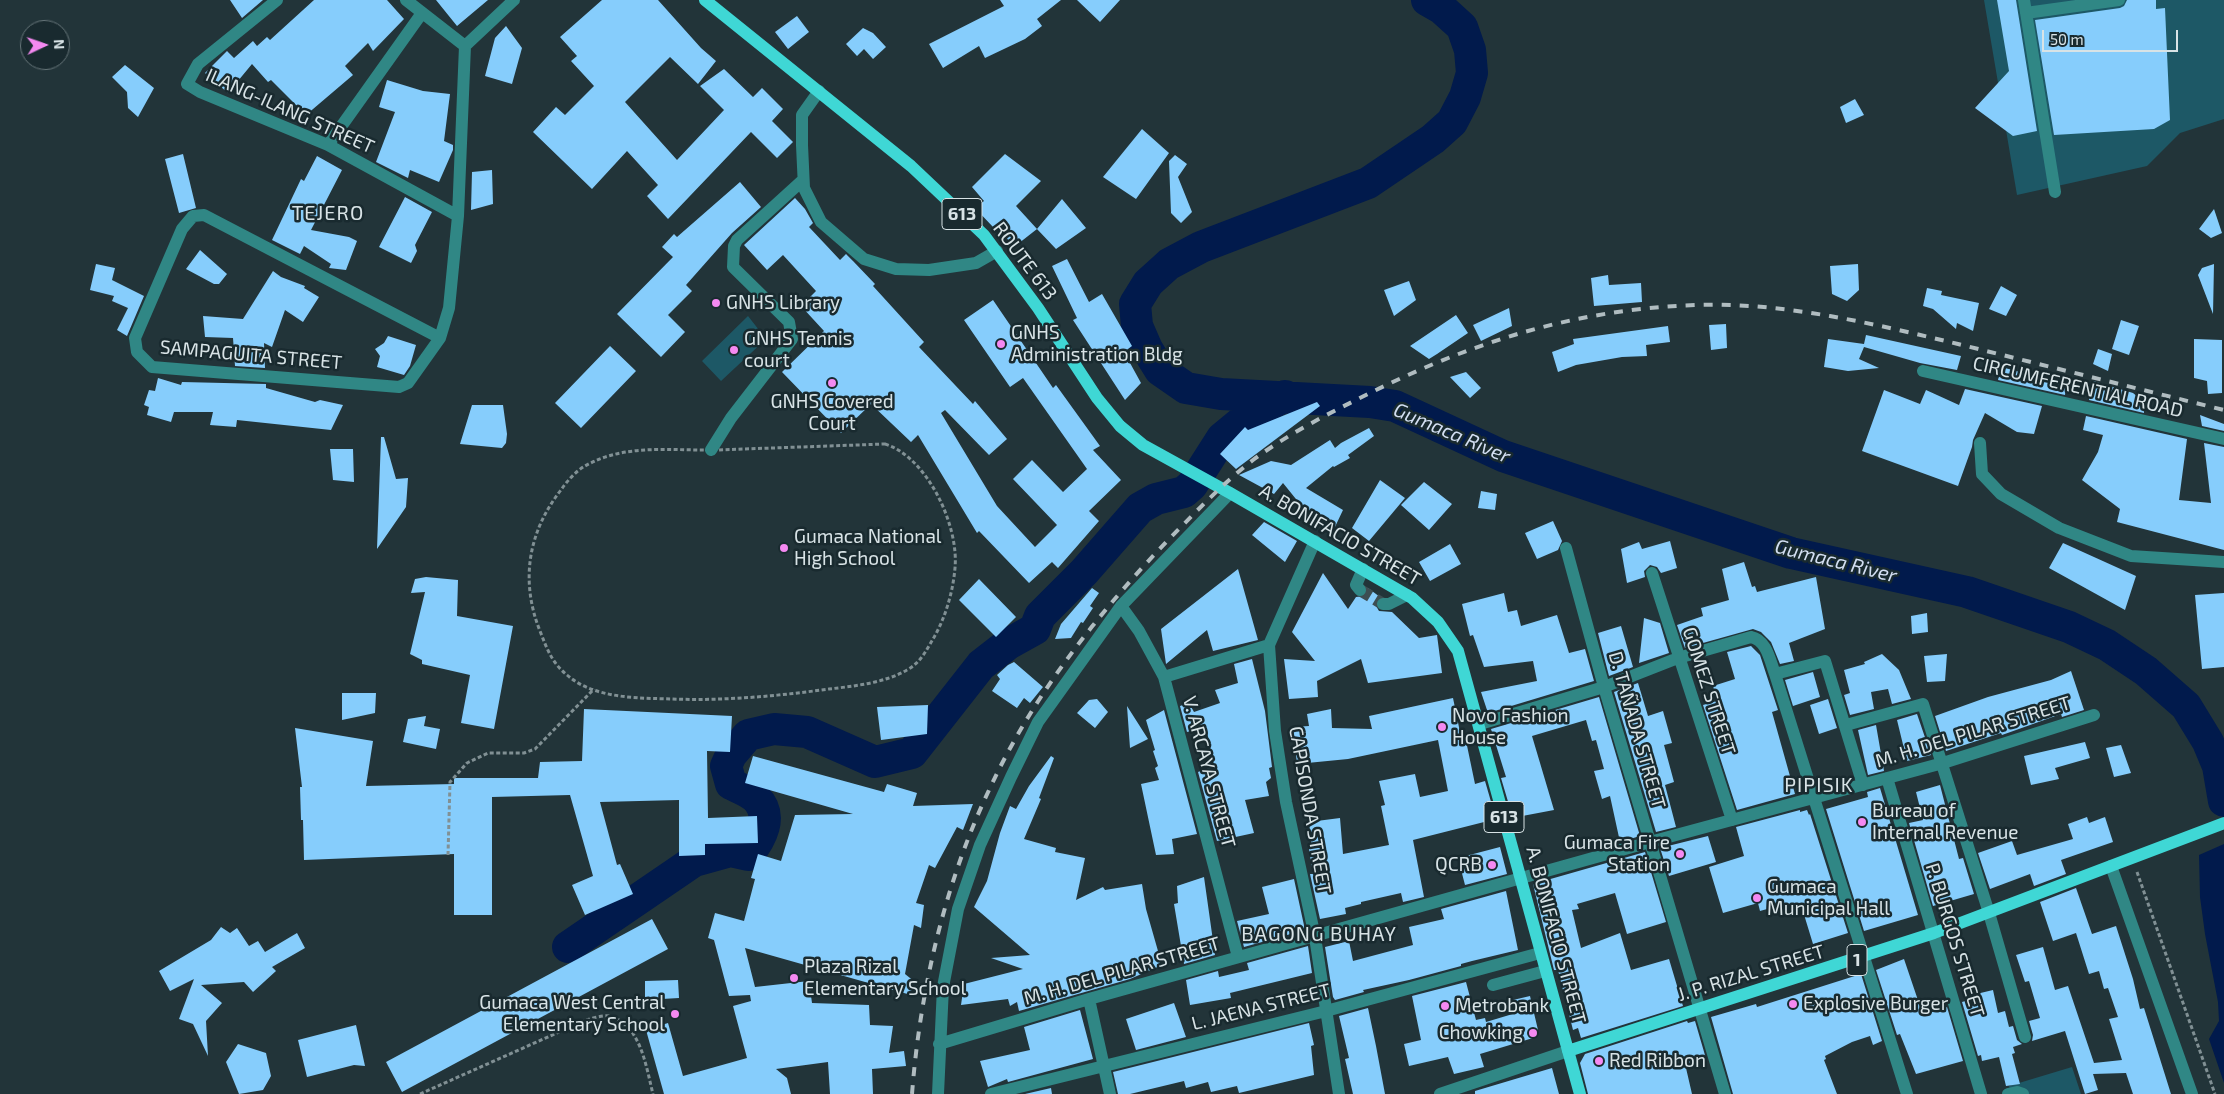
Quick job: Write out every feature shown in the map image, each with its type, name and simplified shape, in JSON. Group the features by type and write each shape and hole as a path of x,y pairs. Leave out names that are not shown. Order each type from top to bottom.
{"main road":[{"name":"ROUTE 613","path":"705,0 911,166 984,235 1038,308 1097,398 1120,426 1143,445 1204,480"},
{"name":"A. BONIFACIO STREET","path":"1204,480 1316,541 1407,595 1438,622 1458,651 1480,724 1540,953 1580,1094"},
{"name":"J. P. RIZAL STREET","path":"1568,1051 1863,958 1989,913 2224,823"}],"street":[{"name":"ILANG-ILANG STREET","path":"277,0 198,64 187,84 200,92 328,145 458,216"},
{"path":"406,0 465,46 514,0"},
{"path":"2055,192 2025,6 2119,0"},
{"path":"328,145 422,13"},
{"name":"SAMPAGUITA STREET","path":"440,338 204,215 193,216 182,229 135,338 137,352 152,367 399,387 408,383 440,338 449,308 458,216 465,46"},
{"path":"819,91 802,115 804,188 821,222 864,259 896,269 929,270 976,263 997,251"},
{"path":"711,450 731,418 792,339 790,322 733,267 734,246 737,240 804,180"},
{"name":"CIRCUMFERENTIAL ROAD","path":"1923,371 2224,439"},
{"path":"1980,443 1982,474 1988,481 2001,494 2059,528 2130,556 2224,562"},
{"path":"938,1094 943,987 958,910 980,844 1038,722 1121,606 1230,493"},
{"name":"CAPISONDA STREET","path":"1316,541 1269,645 1278,749 1286,802 1315,937 1339,1094"},
{"name":"D. TAÑADA STREET","path":"1566,548 1604,687 1725,1094"},
{"path":"1360,590 1356,585 1362,569"},
{"name":"GOMEZ STREET","path":"1652,573 1732,820"},
{"path":"1382,604 1389,604 1407,595"},
{"name":"V. ARCAYA STREET","path":"1121,606 1139,630 1164,677 1238,957"},
{"path":"1480,724 1604,687 1678,658 1751,637 1763,643 1775,674 1906,1093"},
{"path":"1164,677 1269,645"},
{"path":"1775,674 1825,661 1863,785"},
{"path":"1846,725 1923,704 1989,913 2025,1037"},
{"name":"M. H. DEL PILAR STREET","path":"939,1044 1089,999 1520,878 1943,763 2094,715"},
{"name":"P. BURGOS STREET","path":"1887,778 1980,1089"},
{"path":"2111,866 2192,1094"},
{"name":"L. JAENA STREET","path":"991,1094 1326,1011 1540,953"},
{"path":"1493,985 1545,971"},
{"path":"1089,999 1110,1094"},
{"name":"J. P. RIZAL STREET","path":"1440,1094 1568,1051"},
{"path":"2008,1094 2021,1092 2023,1094"}],"path":[{"path":"885,444 895,447 920,469 940,500 949,523 954,547 955,566 946,613 936,634 916,664 894,677 859,685 774,697 706,699 636,698 594,690 569,678 550,658 532,607 528,578 532,549 546,509 566,484 583,467 606,456 632,450 711,450 885,444"},
{"path":"448,855 450,782 467,763 488,754 524,753 535,749 594,690"},
{"path":"2136,856 2215,1094"},
{"path":"420,1094 586,1020 608,1016 624,1023 640,1045 653,1094"}],"shaded area":[{"path":"1984,0 2224,0 2224,119 2180,133 2147,166 2017,195"},
{"name":"GNHS Tennis court","path":"748,316 766,339 721,381 702,361"},
{"path":"2072,1067 2081,1094 2011,1094 2009,1086"}],"water":[{"path":"2224,844 2224,1083 2209,1039 2219,1021 2218,1002 2200,897 2199,855"}],"building":[{"path":"230,0 263,0 242,18"},
{"path":"314,0 387,0 404,19 373,51 368,43 345,66 353,75 306,115 271,80 268,82 252,64 228,93 205,73 227,51 234,58 253,41 257,46 267,37 270,40"},
{"path":"436,0 488,0 457,26"},
{"path":"602,0 658,0 701,48 716,61 698,84 670,57 625,102 677,160 724,110 700,86 724,69 753,97 762,88 783,109 772,121 793,142 777,158 751,132 668,219 647,196 658,185 627,151 592,189 533,132 556,107 565,115 594,86 571,61 577,56 560,37"},
{"path":"1000,0 1061,0 1037,19 1042,26 1025,39 985,58 979,46 943,68 929,44 1004,6"},
{"path":"1077,0 1120,0 1100,22"},
{"path":"1997,0 2016,0 2037,131 2013,136 1975,108 2009,71"},
{"path":"2127,0 2156,0 2156,9 2165,8 2170,120 2154,129 2054,135 2035,20 2120,8 2124,6"},
{"path":"797,16 809,32 788,49 775,32"},
{"path":"506,26 522,48 512,84 485,76 495,38"},
{"path":"863,28 873,33 886,47 873,59 864,49 857,56 846,44"},
{"path":"125,65 154,88 138,117 128,108 127,92 112,77"},
{"path":"387,80 423,91 450,94 444,141 453,145 453,150 439,182 410,170 408,178 376,162 395,112 379,107"},
{"path":"1855,99 1864,115 1846,123 1840,107"},
{"path":"1142,129 1169,153 1136,199 1103,177"},
{"path":"183,154 196,208 179,213 165,159"},
{"path":"1005,154 1041,181 1016,206 1037,229 1014,247 996,225 993,227 975,208 984,201 972,187"},
{"path":"1175,155 1187,164 1178,177 1192,212 1181,223 1171,213 1169,161"},
{"path":"317,156 342,170 311,230 349,237 357,241 346,270 329,268 331,264 304,246 300,254 272,240 301,179 304,181"},
{"path":"492,170 493,204 471,210 472,172"},
{"path":"740,182 761,207 732,233 686,285 692,291 668,315 685,332 661,357 617,314 673,257 662,247 674,234 677,237"},
{"path":"405,197 432,212 415,245 417,251 411,263 379,247"},
{"path":"795,198 805,209 813,223 809,227 840,260 846,254 875,284 873,286 924,342 919,347 973,404 975,401 1007,439 989,455 945,410 941,413 997,506 1035,547 1057,525 1013,479 1032,460 1063,492 1087,469 1023,378 1010,387 964,320 993,300 1053,388 1056,385 1100,446 1093,450 1121,480 1089,511 1099,521 1058,568 1052,562 1029,583 979,531 977,533 918,435 911,442 871,404 841,433 782,372 824,331 801,306 816,291 783,255 767,270 744,245"},
{"path":"1062,199 1086,228 1056,249 1037,229"},
{"path":"2214,209 2222,233 2211,238 2199,229"},
{"path":"200,250 227,274 219,284 214,284 186,269"},
{"path":"1067,259 1089,302 1102,294 1132,346 1124,352 1141,383 1125,400 1073,320 1077,318 1052,266"},
{"path":"96,264 115,268 112,280 144,296 127,336 117,330 128,308 112,301 114,296 90,290"},
{"path":"1858,264 1859,290 1847,301 1832,294 1830,266"},
{"path":"2214,264 2213,314 2198,275 2202,268"},
{"path":"273,271 281,277 305,286 304,288 319,297 303,322 285,310 272,347 264,343 265,368 235,366 233,338 205,337 203,316 243,319"},
{"path":"1608,275 1609,285 1641,283 1642,302 1594,306 1591,278"},
{"path":"1409,281 1416,300 1394,316 1384,290"},
{"path":"2001,286 2017,295 2006,316 1989,309"},
{"path":"1927,288 1942,291 1941,295 1979,303 1973,331 1957,323 1956,329 1933,309 1923,306"},
{"path":"1509,308 1512,326 1481,341 1473,325"},
{"path":"1456,315 1468,333 1437,354 1429,359 1410,346"},
{"path":"2121,320 2139,326 2129,355 2112,349"},
{"path":"1726,324 1727,348 1711,350 1709,325"},
{"path":"1668,326 1670,342 1646,345 1647,356 1622,357 1576,365 1558,372 1552,352 1574,344 1573,339"},
{"path":"1866,335 1961,356 1957,370 1920,363 1864,347 1859,359 1879,368 1848,371 1824,367 1828,339 1864,344"},
{"path":"388,336 416,345 410,366 404,375 377,367 380,356 375,349 384,343"},
{"path":"2194,339 2222,340 2222,393 2208,394 2207,381 2194,378"},
{"path":"610,346 636,371 581,428 555,403"},
{"path":"2098,349 2112,354 2108,371 2093,364"},
{"path":"2001,367 2066,384 2065,395 1998,380"},
{"path":"1466,372 1481,388 1470,398 1450,377"},
{"path":"158,378 181,385 182,382 266,384 266,388 315,402 320,400 343,405 331,430 237,420 236,427 210,425 213,412 174,412 171,422 147,415 149,407 144,405 149,390 155,391"},
{"path":"2093,381 2133,393 2144,402 2144,413 2089,400"},
{"path":"1965,389 2042,406 2034,434 2017,432 1985,413 1973,440 1958,486 1862,451 1884,390 1920,404 1926,390 1959,405"},
{"path":"1317,402 1320,406 1236,469 1220,454 1245,427 1248,430"},
{"path":"472,405 503,405 507,434 506,443 502,448 460,444"},
{"path":"2200,415 2224,424 2224,431 2202,426"},
{"path":"2086,416 2187,439 2179,500 2211,503 2204,443 2224,447 2224,550 2117,522 2120,509 2082,480 2098,452 2103,435 2083,430"},
{"path":"1369,428 1374,436 1348,455 1350,458 1333,466 1306,488 1343,510 1334,529 1304,509 1283,483 1274,494 1239,475 1271,461 1291,465 1330,440 1335,448"},
{"path":"381,437 384,437 396,479 408,478 406,507 377,549"},
{"path":"330,449 353,449 354,482 333,480"},
{"path":"1380,480 1405,498 1369,541 1352,528"},
{"path":"1424,482 1452,504 1429,530 1401,505"},
{"path":"1481,491 1497,494 1495,510 1478,508"},
{"path":"1553,521 1562,541 1558,550 1537,559 1525,533"},
{"path":"1264,522 1297,541 1285,562 1252,535"},
{"path":"1670,541 1677,568 1661,573 1657,567 1650,565 1644,571 1645,577 1627,583 1621,549 1639,542 1642,549"},
{"path":"2063,543 2136,576 2125,610 2049,568"},
{"path":"1450,544 1461,564 1430,581 1419,562"},
{"path":"1744,562 1752,587 1755,586 1757,592 1816,577 1825,629 1789,643 1794,661 1780,664 1771,642 1761,632 1753,629 1685,648 1677,625 1703,616 1701,608 1729,600 1722,569"},
{"path":"1238,569 1258,640 1213,651 1207,630 1166,664 1161,629"},
{"path":"1323,573 1348,609 1356,597 1365,596 1368,588 1380,597 1375,604 1379,611 1392,612 1419,638 1437,635 1442,673 1368,683 1361,659 1317,681 1318,697 1289,699 1284,659 1315,661 1292,632"},
{"path":"426,577 458,580 457,616 513,626 494,729 461,723 470,675 422,664 422,660 410,654 425,592 411,593 415,579"},
{"path":"979,579 1016,617 996,637 959,600"},
{"path":"1092,588 1099,593 1090,606 1093,608 1083,623 1081,622 1071,638 1055,639 1061,624"},
{"path":"1504,593 1508,612 1517,610 1521,626 1557,615 1569,653 1585,649 1594,681 1488,713 1481,692 1537,681 1533,661 1484,667 1473,635 1470,636 1462,604"},
{"path":"2224,593 2224,667 2202,669 2195,595"},
{"path":"1927,613 1928,632 1912,634 1911,616"},
{"path":"1644,618 1660,623 1669,653 1639,663"},
{"path":"1621,626 1633,667 1609,676 1598,633"},
{"path":"1751,646 1760,655 1778,710 1772,712 1795,794 1737,810 1703,705 1717,701 1713,686 1735,679 1727,652"},
{"path":"1882,654 1899,670 1911,699 1892,704 1888,689 1871,692 1874,709 1850,715 1844,695 1850,693 1844,670 1865,664 1864,662"},
{"path":"1947,654 1945,681 1927,682 1924,656"},
{"path":"1252,659 1265,711 1272,767 1269,768 1271,778 1266,782 1269,796 1245,800 1254,833 1217,841 1198,772 1214,765 1206,727 1187,732 1180,706 1189,703 1194,712 1220,703 1215,690 1238,683 1234,664"},
{"path":"1014,662 1043,687 1030,703 1024,698 1017,708 992,691 1000,679 997,675"},
{"path":"2071,671 2084,710 2062,717 2061,714 2002,735 2001,733 1946,751 1935,716 1988,697 2051,680"},
{"path":"1813,672 1820,697 1793,706 1785,680"},
{"path":"1638,683 1648,716 1663,711 1672,743 1664,745 1674,782 1665,785 1676,827 1656,832 1614,692"},
{"path":"342,693 376,693 375,713 342,720"},
{"path":"1599,697 1640,836 1620,842 1610,796 1602,799 1594,771 1604,769 1596,740 1592,741 1586,720 1532,736 1554,810 1517,817 1516,814 1512,815 1501,778 1506,777 1491,729"},
{"path":"1453,698 1461,737 1465,736 1475,784 1485,781 1496,819 1413,840 1424,897 1403,902 1401,893 1361,902 1361,904 1345,908 1346,914 1320,919 1310,874 1313,874 1309,849 1312,849 1309,822 1340,818 1343,854 1389,845 1381,806 1385,805 1379,781 1415,774 1420,797 1448,791 1438,740 1348,759 1297,764 1293,727 1309,726 1307,714 1331,709 1332,728 1372,729 1369,716"},
{"path":"1097,699 1108,712 1095,728 1077,713 1089,700"},
{"path":"1828,699 1837,728 1819,734 1810,705"},
{"path":"928,705 927,734 881,740 877,707"},
{"path":"1127,706 1148,739 1130,748"},
{"path":"584,709 732,716 730,752 707,751 708,818 757,816 758,843 705,844 705,855 679,856 679,800 600,802 617,865 620,864 633,894 585,915 572,885 593,876 570,795 492,797 492,915 454,915 454,854 304,860 300,787 302,787 295,728 373,741 366,786 454,784 454,778 538,778 540,762 582,761"},
{"path":"1164,710 1197,834 1172,839 1174,854 1156,855 1141,784 1159,780 1155,768 1158,766 1153,751 1155,750 1146,720"},
{"path":"1917,714 1931,755 1907,761 1897,720"},
{"path":"426,716 424,726 440,729 436,749 403,742 408,719"},
{"path":"1876,725 1884,771 1868,775 1858,730"},
{"path":"2085,742 2090,758 2055,768 2059,779 2031,785 2024,756"},
{"path":"2121,745 2131,773 2114,777 2106,748"},
{"path":"753,756 884,792 887,784 917,793 913,806 973,804 963,830 957,827 935,868 929,865 916,903 924,905 921,928 914,925 905,974 915,982 911,995 745,948 755,987 809,981 812,1003 869,1005 870,1025 893,1026 889,1053 904,1051 906,1066 872,1069 873,1094 830,1094 828,1062 776,1069 787,1078 791,1094 664,1094 646,1030 668,1023 683,1076 747,1058 733,1006 751,1001 750,995 729,996 714,940 708,938 715,913 744,921 755,879 751,878 758,854 781,861 795,815 853,814 745,783"},
{"path":"1051,756 1054,758 1039,798 1041,799 1024,839 1056,848 1055,852 1085,858 1076,900 1103,887 1105,890 1142,884 1146,909 1162,965 1130,979 1019,1011 1017,1002 1010,1006 1008,999 961,1005 964,984 1023,969 991,958 1030,955 974,907 987,881 1000,833 1010,806 1016,809 1029,786"},
{"path":"1940,785 1959,859 1963,858 1974,894 1933,906 1909,823 1923,820 1916,792"},
{"path":"1880,788 1918,915 1864,931 1826,809 1868,797 1867,792"},
{"path":"1800,810 1800,812 1807,810 1810,814 1848,933 1813,944 1802,908 1787,912 1785,904 1760,911 1758,903 1723,913 1709,867 1744,856 1736,827"},
{"path":"2087,817 2089,823 2105,817 2113,842 2061,860 2066,874 2034,886 2030,874 1990,889 1978,853 2012,841 2017,855 2073,839 2068,824"},
{"path":"1708,836 1716,862 1669,876 1660,848"},
{"path":"1500,847 1507,874 1465,885 1458,858"},
{"path":"1645,852 1666,922 1627,934 1615,893 1577,904 1579,909 1572,910 1581,948 1620,933 1631,970 1669,959 1683,1006 1581,1038 1578,1028 1573,1030 1558,970 1554,970 1533,884"},
{"path":"1204,877 1215,955 1184,964 1174,904 1178,903 1177,886"},
{"path":"1294,879 1305,930 1244,947 1237,921 1269,914 1262,887"},
{"path":"2076,888 2092,934 2116,926 2133,979 2140,1009 2144,1008 2171,1094 2133,1094 2126,1073 2093,1074 2098,1090 2085,1094 2065,1031 2032,1041 2033,1035 2029,1021 2040,1018 2029,981 2025,982 2016,955 2043,947 2055,990 2068,986 2094,1063 2122,1060 2109,1019 2118,1017 2108,988 2104,989 2099,971 2089,974 2076,933 2053,941 2040,902"},
{"path":"1506,891 1518,950 1461,964 1461,966 1409,980 1363,990 1364,992 1335,1000 1333,997 1325,947 1349,941 1353,961 1413,945 1409,927 1444,919 1441,909"},
{"path":"652,919 668,949 402,1092 386,1062"},
{"path":"221,927 230,933 237,928 249,946 258,941 265,952 297,933 305,948 272,967 276,971 253,992 244,982 201,985 222,1003 206,1021 208,1056 193,1024 179,1019 194,979 170,991 159,971 211,940"},
{"path":"1308,946 1312,973 1230,993 1231,998 1190,1005 1186,980 1218,971 1219,977 1249,970 1247,963"},
{"path":"1904,959 1923,1015 1947,1007 1963,1061 1916,1074 1900,1034 1897,1035 1876,970"},
{"path":"1861,974 1882,1041 1873,1045 1870,1036 1852,1042 1825,1056 1826,1059 1824,1060 1837,1094 1733,1094 1711,1017 1756,1004 1757,1007"},
{"path":"678,980 679,998 645,1000 645,981"},
{"path":"1466,982 1476,1020 1485,1018 1486,1022 1516,1013 1513,1000 1530,996 1538,1030 1533,1038 1480,1054 1484,1067 1454,1074 1448,1057 1409,1066 1404,1044 1421,1040 1412,996"},
{"path":"1993,990 1998,1013 2005,1011 2009,1027 2013,1026 2017,1040 2022,1044 2013,1047 2015,1053 2012,1054 2020,1084 2006,1086 1999,1057 1982,1061 1981,1055 1978,1056 1962,1002 1969,1000 1968,996"},
{"path":"1174,1003 1186,1037 1136,1050 1126,1019"},
{"path":"1368,1008 1385,1094 1353,1094 1345,1059 1349,1058 1339,1016"},
{"path":"1080,1010 1093,1059 1008,1082 1007,1079 988,1087 980,1061 1030,1050 1024,1027"},
{"path":"1687,1021 1688,1023 1695,1021 1707,1062 1686,1068 1692,1094 1588,1094 1580,1063 1585,1054"},
{"path":"1309,1023 1314,1045 1311,1046 1314,1075 1239,1093 1237,1086 1211,1092 1208,1082 1186,1088 1184,1081 1130,1094 1118,1094 1113,1072"},
{"path":"356,1025 365,1066 354,1065 307,1077 298,1040"},
{"path":"238,1044 266,1053 271,1076 263,1090 239,1094 226,1062"},
{"path":"1552,1068 1559,1094 1475,1094 1475,1091"},
{"path":"1051,1088 1052,1094 1025,1094"}],"waterway":[{"name":"Gumaca River","path":"1427,0 1441,8 1462,27 1470,50 1472,73 1465,97 1452,122 1433,139 1368,183 1201,247 1169,264 1148,283 1135,304 1137,326 1147,349 1160,370 1186,388 1221,394 1370,402 1395,406 1503,456 1791,553 1967,592 2069,627 2107,645 2146,671 2186,706 2208,742 2218,766 2224,801"},
{"path":"568,947 694,861 730,851 748,855 764,827 764,812 754,796 731,784 726,766 731,755 748,735 774,729 807,732 875,762 912,753 981,665 1008,644 1035,629 1040,616 1084,572 1140,508 1156,499 1184,492 1192,485 1222,438 1245,419 1285,396"}],"tunnel":[{"path":"1360,590 1383,604"}],"railway":[{"path":"912,1094 921,1016 928,976 948,899 974,824 990,788 1026,720 1093,625 1170,538 1221,488 1253,460 1289,436 1327,415 1435,363 1519,334 1562,322 1606,314 1651,308 1697,305 1763,307 1862,322 2224,410"}],"place":[{"name":"GNHS Library","path":"716,303"},
{"name":"GNHS Administration Bldg","path":"1001,344"},
{"name":"GNHS Tennis court","path":"734,350"},
{"name":"GNHS Covered Court","path":"832,383"},
{"name":"Gumaca National High School","path":"784,548"},
{"name":"Novo Fashion House","path":"1442,727"},
{"name":"Bureau of Internal Revenue","path":"1862,822"},
{"name":"Gumaca Fire Station","path":"1680,854"},
{"name":"QCRB","path":"1492,865"},
{"name":"Gumaca Municipal Hall","path":"1757,898"},
{"name":"Plaza Rizal Elementary School","path":"794,978"},
{"name":"Explosive Burger","path":"1793,1004"},
{"name":"Metrobank","path":"1445,1006"},
{"name":"Gumaca West Central Elementary School","path":"675,1014"},
{"name":"Chowking","path":"1533,1033"},
{"name":"Red Ribbon","path":"1599,1061"}],"district":[{"name":"TEJERO","path":"328,213"},
{"name":"PIPISIK","path":"1819,785"},
{"name":"BAGONG BUHAY","path":"1319,934"}]}
